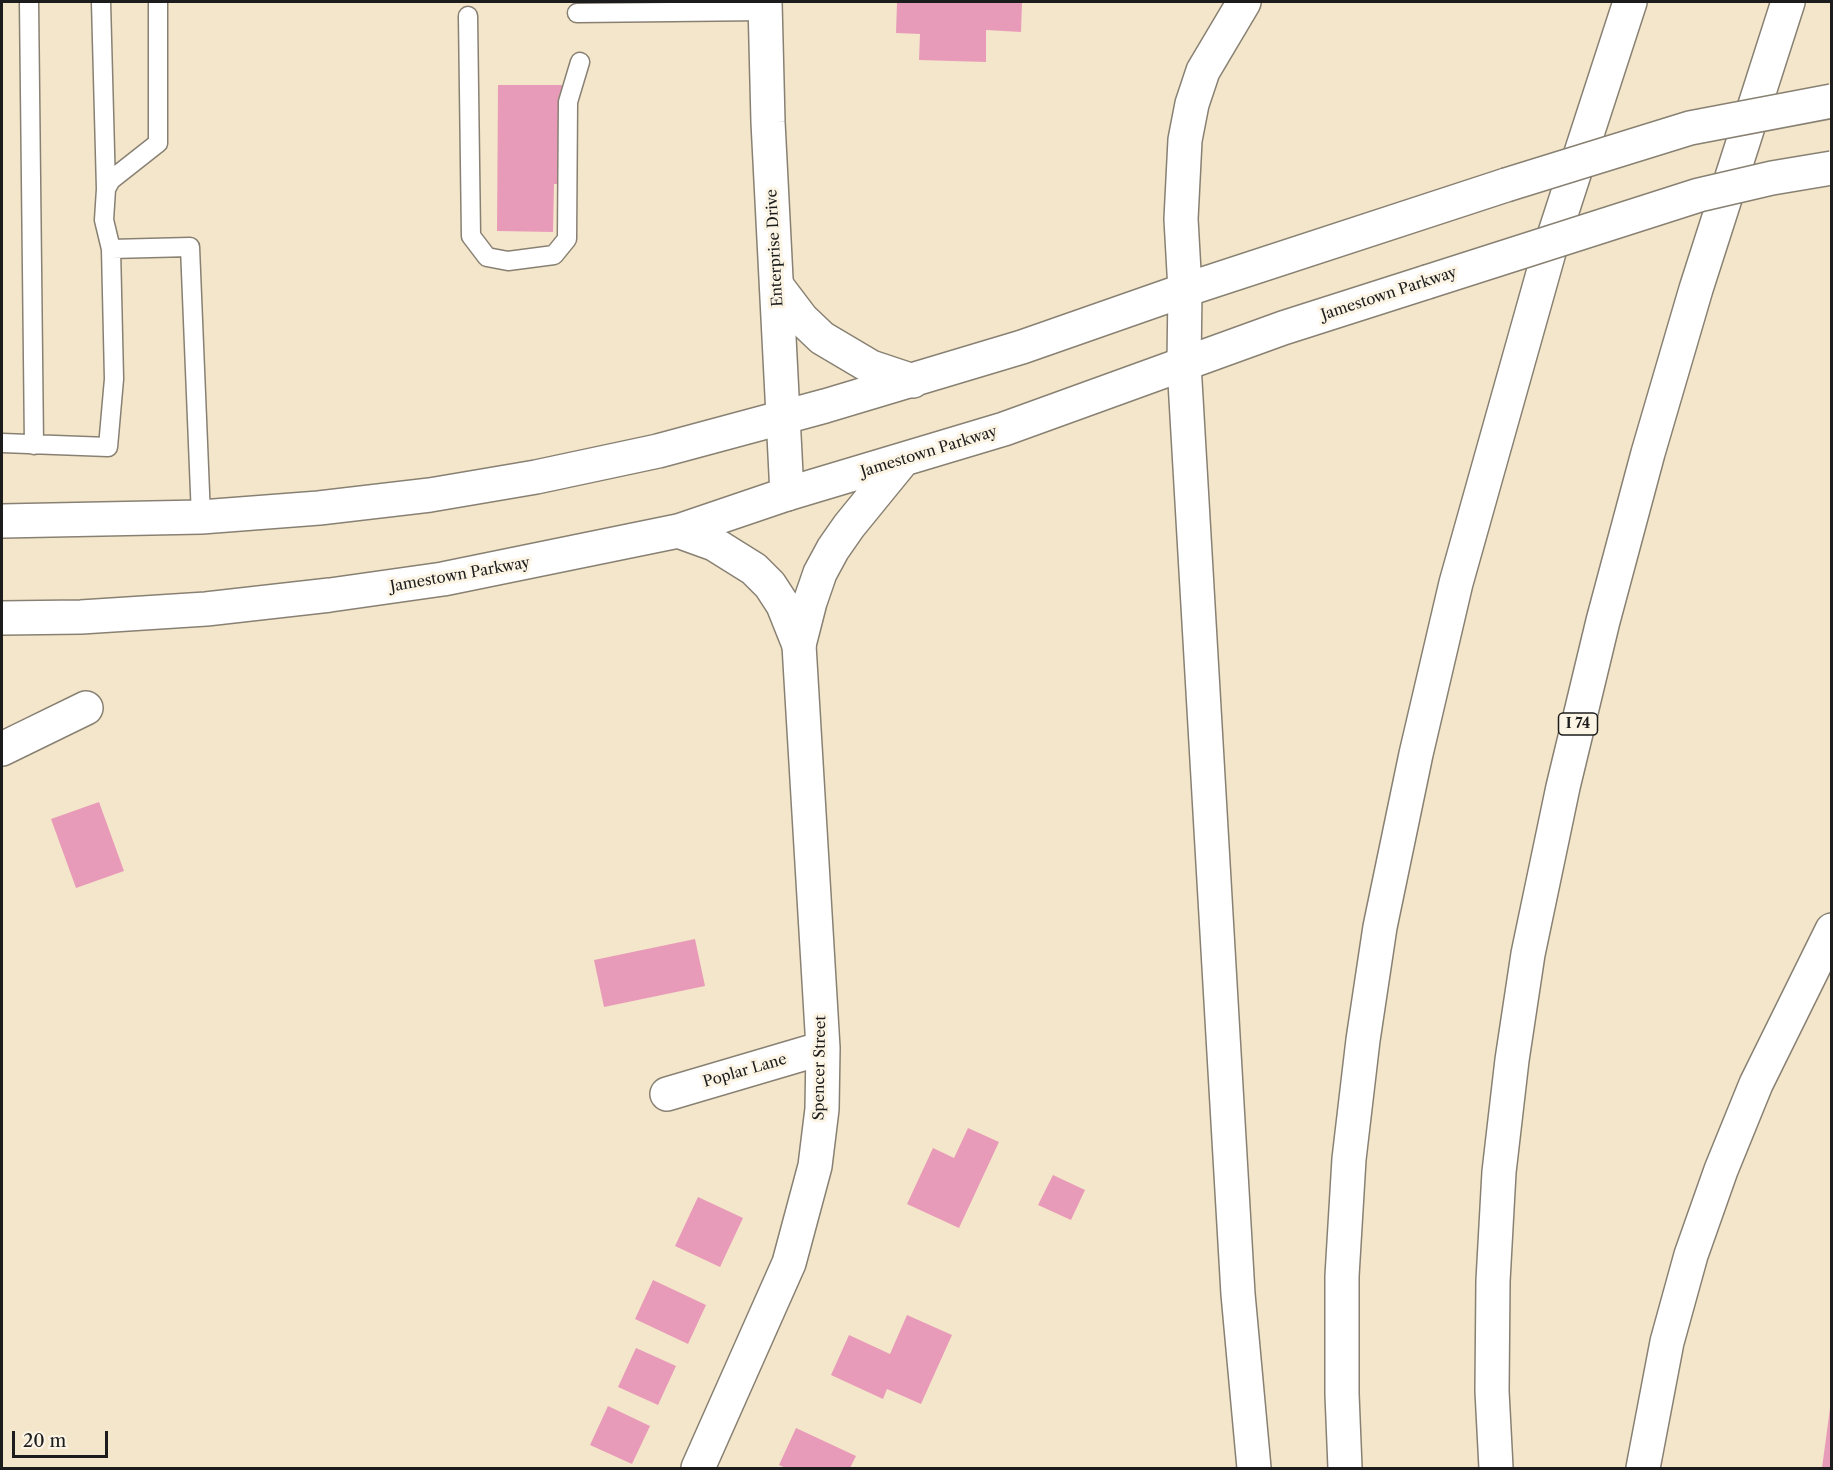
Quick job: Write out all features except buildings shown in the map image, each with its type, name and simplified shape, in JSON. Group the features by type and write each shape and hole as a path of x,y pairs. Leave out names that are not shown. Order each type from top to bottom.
{"main road":[{"path":"1244,2 1203,71 1192,104 1185,140 1182,178 1184,364 1238,1294 1254,1468"},
{"path":"1346,1468 1342,1394 1342,1276 1348,1170 1363,1040 1380,927 1416,754 1462,561 1551,245 1630,2"},
{"name":"I 74","path":"1496,1468 1492,1391 1493,1281 1499,1183 1512,1060 1528,954 1568,765 1642,476 1696,289 1788,2"},
{"name":"Enterprise Drive","path":"765,6 787,494"},
{"path":"2,521 201,518 408,497 524,479 658,451 913,381 1022,347 1185,290 1690,128 1832,101"},
{"name":"Jamestown Parkway","path":"2,618 81,617 206,609 330,595 465,575 678,531 787,494 1004,429 1184,364 1427,282 1699,195 1772,178 1832,168"},
{"path":"777,286 802,319 822,338 863,363 913,381"},
{"path":"800,645 810,602 820,573 833,549 849,525 902,461"},
{"path":"678,531 714,544 754,569 770,585 783,604 800,645"},
{"name":"Spencer Street","path":"698,1468 770,1312 804,1217 822,1109 823,1048 800,645"},
{"path":"2,749 87,708"},
{"path":"1643,1468 1668,1342 1691,1255 1713,1191 1756,1084 1832,930"},
{"name":"Poplar Lane","path":"667,1094 823,1048"}],"lane":[{"path":"29,2 34,445"},
{"path":"2,443 108,447 114,379 111,249 104,220 106,189 101,2"},
{"path":"106,189 111,180 158,143 158,2"},
{"path":"577,13 765,6"},
{"path":"468,16 471,236 487,257 507,261 554,255 567,239 568,102 580,62"},
{"path":"111,249 190,247 201,518"}]}
